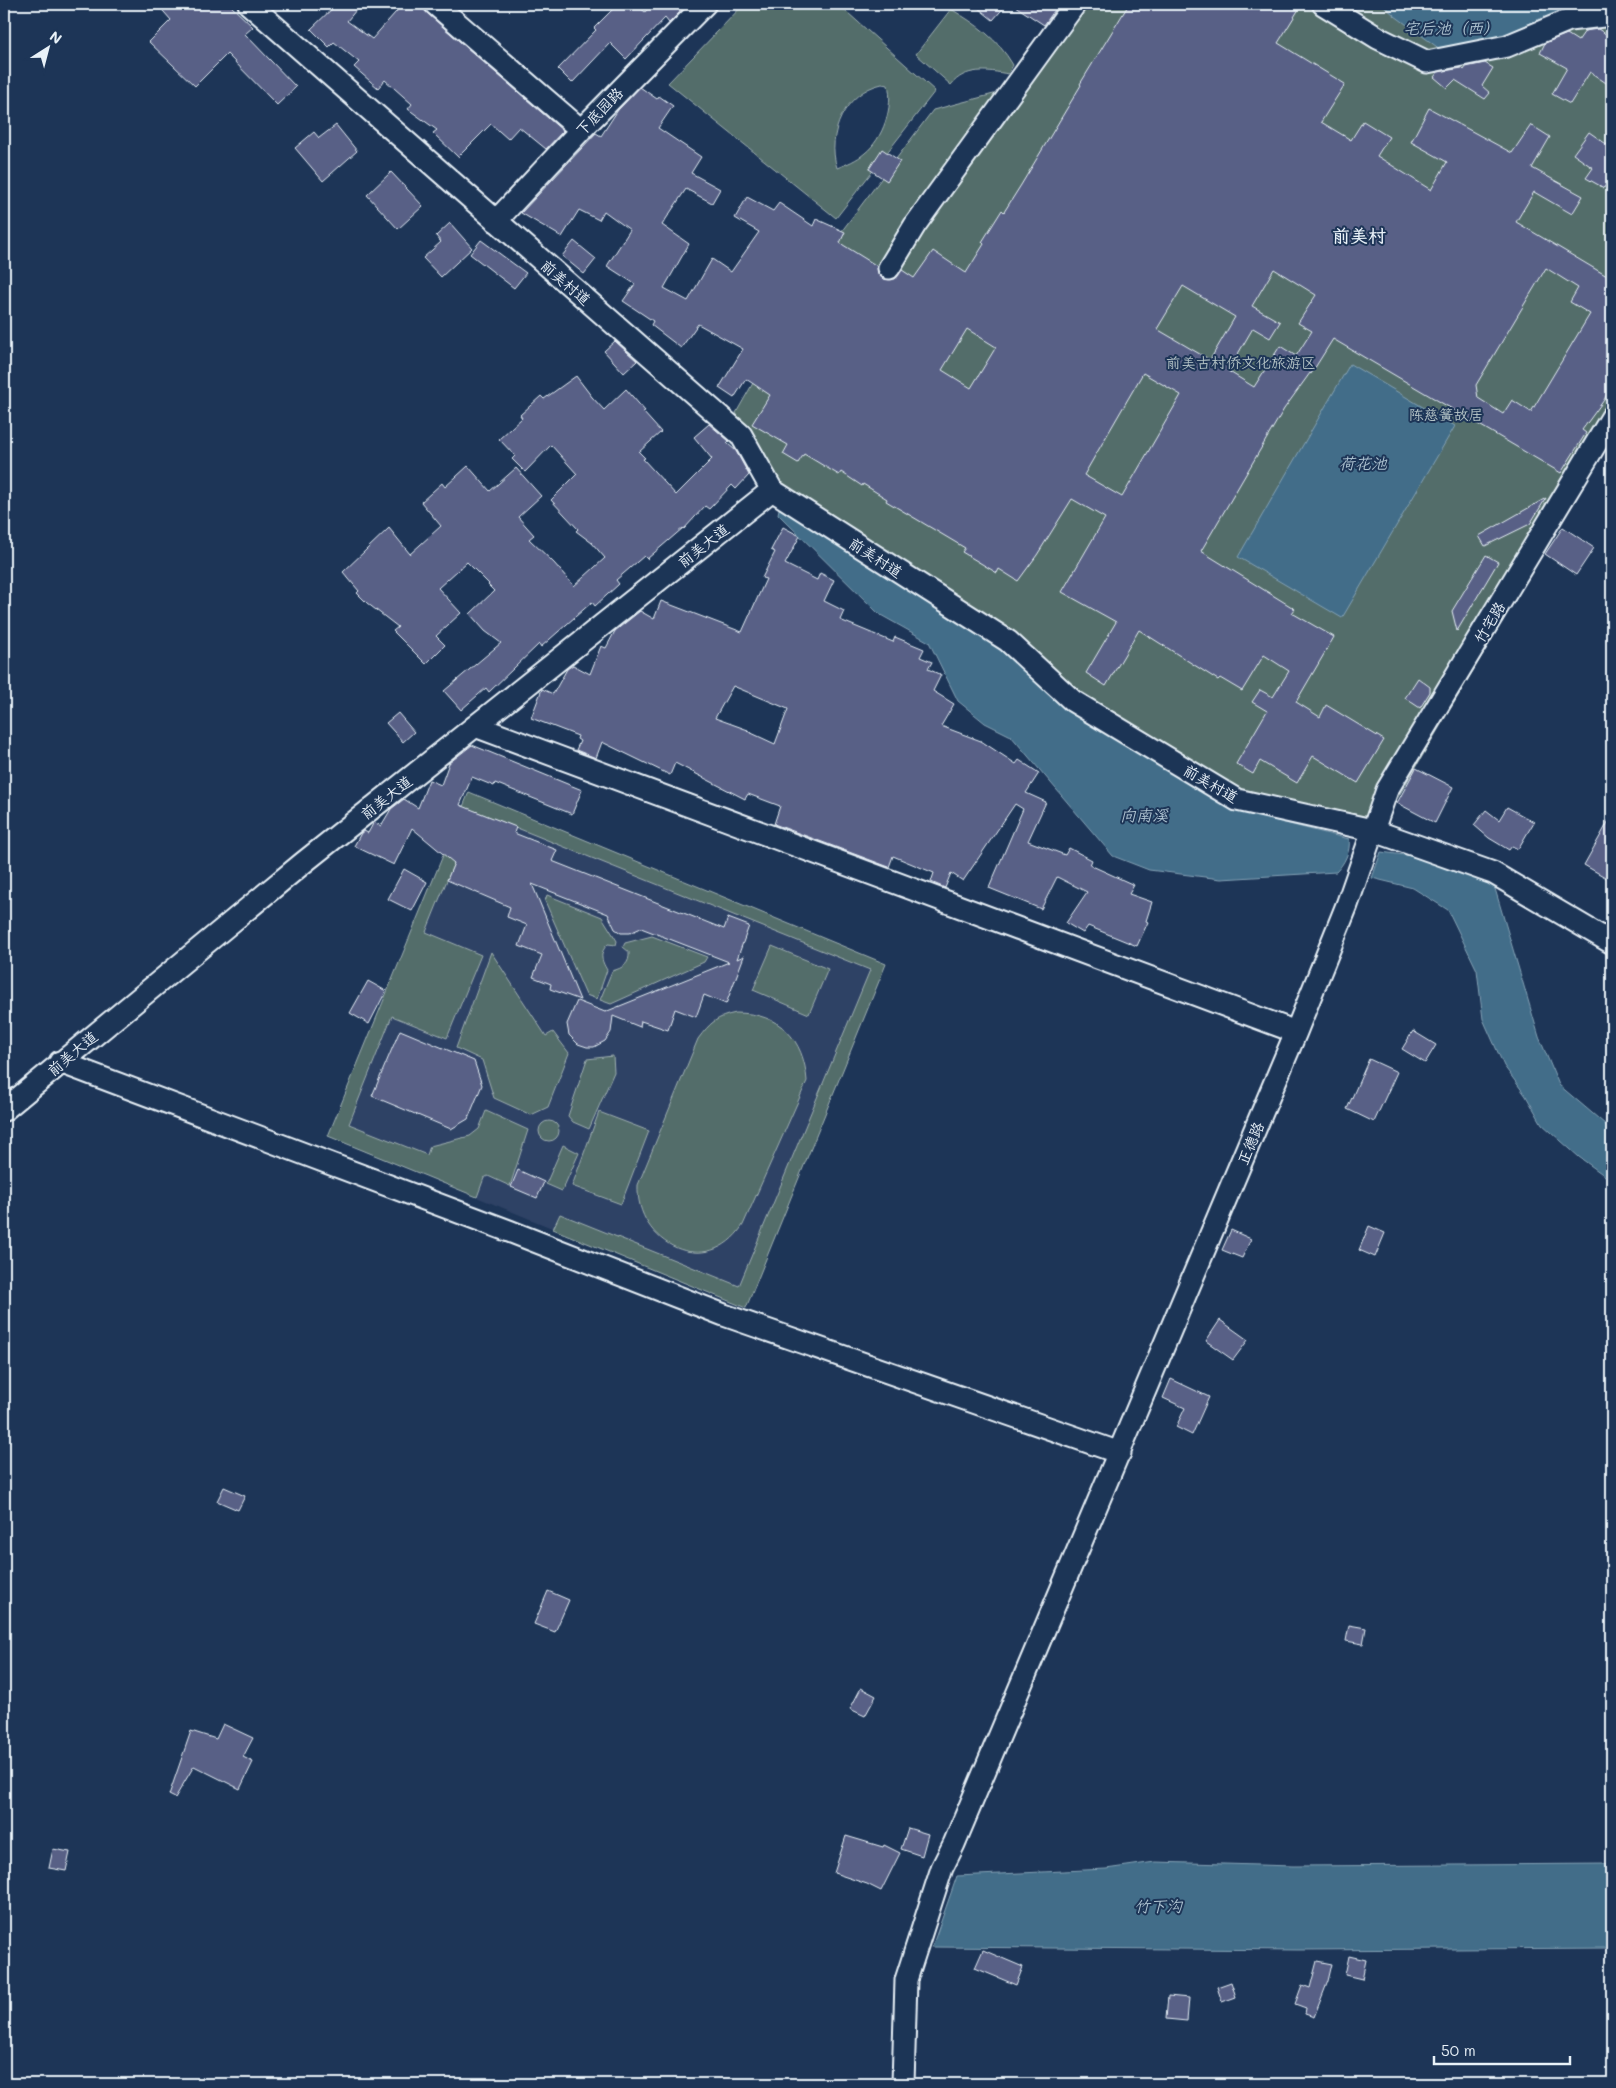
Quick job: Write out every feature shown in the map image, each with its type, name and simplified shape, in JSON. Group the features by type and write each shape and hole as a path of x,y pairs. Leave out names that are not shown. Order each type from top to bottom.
{"street":[{"name":"前美村道","path":"249,4 741,435 772,490 1008,641 1073,701 1237,800 1372,830 1493,873 1612,943"},
{"path":"435,4 581,130"},
{"name":"下底园路","path":"496,221 581,130 705,4"},
{"path":"889,268 915,225 1075,4"},
{"path":"1323,4 1378,38 1427,62 1507,46 1569,20 1612,15"},
{"name":"竹宅路","path":"1372,830 1387,790 1612,417"},
{"name":"前美大道","path":"4,1110 303,863 772,490"},
{"path":"476,726 1296,1032"},
{"name":"正德路","path":"903,2084 906,1980 942,1868 954,1844 1120,1453 1296,1032 1347,905 1372,830"},
{"path":"60,1062 509,1231 724,1315 1120,1453"}],"shaded area":[{"path":"469,792 886,964 746,1308 328,1136"}],"green space":[{"path":"744,4 838,4 935,91 836,218 668,83","holes":["882,84 888,85 888,112 882,131 871,147 862,155 852,162 837,168 834,142 842,116 858,96"]},
{"name":"前美古村侨文化旅游区","path":"1069,4 1612,4 1612,437 1385,819 1327,814 1232,790 1080,695 777,486 736,413 832,244 933,110 1005,91"},
{"path":"951,9 978,26 1000,47 1013,65 1008,74 977,71 963,75 951,85 916,54"},
{"path":"469,792 886,964 746,1308 553,1229 560,1214 739,1286 870,970 475,811 426,932 481,955 447,1038 392,1016 349,1124 427,1155 430,1146 470,1136 479,1129 486,1111 528,1130 510,1186 488,1176 484,1178 477,1197 328,1136"},
{"path":"547,895 602,917 617,941 616,945 608,944 603,950 602,960 607,970 597,999 586,995 545,901"},
{"path":"652,936 707,957 704,962 611,1004 600,1000 612,971 622,967 628,960 629,952 623,947 625,943"},
{"path":"772,946 828,969 809,1014 753,990"},
{"path":"491,952 546,1036 553,1032 569,1053 548,1107 531,1115 494,1098 482,1060 456,1048"},
{"path":"736,1013 752,1014 765,1018 777,1023 787,1031 801,1053 807,1081 743,1225 728,1241 711,1250 694,1252 676,1248 661,1238 648,1224 640,1206 638,1185 698,1039 714,1021 723,1016"},
{"path":"613,1056 614,1072 589,1129 573,1122 568,1116 587,1059"},
{"path":"599,1112 649,1131 621,1204 572,1186"},
{"path":"549,1121 556,1124 559,1131 556,1138 549,1141 542,1138 539,1131 542,1124"},
{"path":"563,1145 579,1153 562,1191 546,1184"}],"water":[{"name":"宅后池（西）","path":"1382,4 1612,4 1610,9 1444,52 1395,16"},
{"name":"荷花池","path":"1350,364 1455,426 1342,618 1238,557"},
{"name":"向南溪","path":"786,508 1013,652 1038,685 1075,713 1233,810 1349,839 1348,853 1342,865 1336,872 1221,879 1149,870 1113,856 1011,736 985,723 958,701 929,642 879,614 778,514 779,509"},
{"path":"1381,852 1412,856 1493,882 1539,1037 1559,1085 1612,1130 1612,1181 1579,1157 1542,1124 1526,1096 1504,1066 1483,1019 1477,970 1448,910 1413,888 1372,878"},
{"name":"竹下沟","path":"1155,1862 1293,1866 1612,1864 1612,1948 1299,1950 932,1947 957,1876 1106,1869"}],"building":[{"path":"157,4 229,4 253,27 245,34 296,87 277,105 227,54 195,86 149,42 171,20"},
{"path":"337,4 361,4 347,21 372,39 403,4 423,4 427,13 563,131 546,149 519,127 508,139 491,124 458,157 433,133 437,130 408,109 412,104 385,80 378,88 354,67 359,62 334,42 329,47 311,29"},
{"path":"618,4 636,4 645,12 651,5 649,4 688,4 669,23 665,18 626,59 610,43 572,83 558,69"},
{"path":"973,4 1007,4 993,20"},
{"path":"1012,4 1052,4 1057,7 1044,25"},
{"path":"1129,4 1290,4 1299,9 1278,43 1345,84 1321,122 1351,140 1363,121 1389,137 1377,156 1431,190 1447,162 1411,142 1429,108 1512,153 1531,125 1550,137 1532,168 1583,196 1572,214 1534,192 1516,222 1612,279 1612,384 1604,400 1582,430 1586,433 1561,473 1333,339 1311,374 1284,409 1201,551 1295,609 1292,613 1334,637 1296,702 1320,717 1326,705 1384,740 1358,783 1313,756 1297,783 1260,761 1253,774 1236,764 1267,711 1252,702 1260,690 1273,697 1289,671 1264,655 1242,691 1220,678 1218,680 1139,630 1106,686 1086,673 1116,622 1062,592 1105,518 1072,499 1037,555 1018,581 999,569 997,573 962,552 965,548 886,501 887,499 863,484 862,486 841,472 839,475 804,454 798,463 783,454 788,445 752,424 770,395 746,379 734,398 719,388 743,349 698,324 681,348 651,325 653,321 623,301 635,284 607,266 630,230 604,211 599,220 579,210 562,237 521,213 596,133 601,136 618,110 640,87 657,99 659,96 673,106 658,128 701,157 691,173 720,189 712,203 686,189 662,225 689,244 664,288 688,301 712,259 731,272 759,232 735,218 747,197 773,211 779,203 813,226 816,219 845,232 840,243 877,266 878,274 883,279 895,279 902,270 914,278 933,251 966,273 984,244 982,242 1002,210 1004,212 1021,185","holes":["1546,268 1578,288 1570,302 1590,314 1531,412 1512,400 1503,414 1478,398 1476,385","1274,269 1316,295 1298,323 1312,331 1296,356 1280,346 1254,387 1228,371 1253,328 1270,338 1280,322 1252,306","1183,286 1235,317 1210,360 1157,329","967,329 996,347 971,388 942,370","1143,373 1181,395 1122,497 1084,475"]},
{"path":"1598,29 1612,38 1612,87 1590,72 1570,104 1552,94 1567,68 1540,53 1545,43 1567,34 1578,41 1585,31"},
{"path":"1485,63 1493,68 1482,86 1490,93 1485,99 1455,80 1447,88 1434,77 1438,72 1462,68 1464,70 1466,67"},
{"path":"336,125 357,151 323,181 295,148 314,132 319,138"},
{"path":"1589,132 1612,148 1612,174 1604,188 1586,178 1593,168 1573,154"},
{"path":"882,149 900,161 887,181 869,169"},
{"path":"391,172 423,206 398,229 367,195"},
{"path":"450,223 472,248 441,277 423,258 441,242 436,236"},
{"path":"481,240 526,273 514,288 470,254"},
{"path":"574,241 596,259 584,274 562,256"},
{"path":"615,341 637,361 624,373 604,351"},
{"path":"576,376 604,410 626,389 645,411 643,412 661,432 639,452 645,458 643,459 676,495 712,459 694,437 709,424 729,441 727,443 736,451 749,475 736,489 732,485 709,509 705,506 684,529 647,559 644,556 616,580 619,584 595,606 592,602 541,647 539,644 489,692 486,688 461,710 444,691 501,643 485,631 470,614 494,591 489,584 467,562 438,588 461,613 436,636 445,645 426,664 393,631 398,627 357,593 359,591 343,572 389,528 410,554 441,526 421,502 442,483 445,487 468,466 490,491 516,468 541,496 518,517 534,535 529,539 574,586 605,558 592,543 576,531 578,529 551,500 577,474 551,445 525,472 512,459 515,456 499,439 522,418 520,415 541,396 544,399"},
{"path":"1546,498 1530,524 1485,546 1479,536"},
{"path":"783,527 800,536 785,564 817,580 820,573 834,580 824,601 844,611 840,620 893,642 895,637 924,649 920,657 932,662 928,669 941,675 933,691 954,704 941,726 981,741 1016,764 1019,760 1039,773 1026,793 1046,802 1028,841 1065,855 1069,848 1092,860 1090,865 1134,885 1129,894 1152,902 1146,921 1148,922 1137,946 1088,926 1083,933 1066,923 1087,892 1057,877 1041,909 989,888 1023,809 1015,804 963,881 951,873 945,888 931,882 934,873 893,856 889,867 774,824 780,806 748,794 745,799 675,763 670,775 602,742 596,758 576,750 580,741 577,739 578,736 531,718 542,689 553,694 567,669 573,665 590,674 601,646 606,648 615,631 640,611 654,619 661,601 742,632 766,579 762,578 775,552 771,550","holes":["733,686 788,709 775,744 748,730 715,718"]},
{"path":"1563,527 1594,548 1576,575 1545,554"},
{"path":"1486,555 1498,562 1457,631 1452,611"},
{"path":"1418,678 1430,687 1430,692 1420,708 1405,698"},
{"path":"398,713 414,732 403,742 386,723"},
{"path":"472,745 582,790 572,814 495,783 494,786 472,777 460,805 516,827 514,833 557,850 552,861 724,929 728,918 749,926 737,959 744,956 726,1004 704,995 696,1017 675,1009 668,1030 641,1021 640,1027 613,1016 611,1032 605,1041 594,1047 578,1044 569,1035 567,1024 577,1001 605,1012 729,962 641,928 630,933 621,933 615,929 608,914 532,884 580,1000 550,989 551,984 533,977 542,955 519,946 527,925 507,917 510,907 447,880 454,863 412,828 394,865 354,846 361,833 364,831 368,833 374,822 381,826 391,809 404,799 418,808 429,780 441,785 449,763"},
{"path":"1416,768 1453,787 1435,823 1397,803"},
{"path":"1507,807 1534,822 1518,849 1512,846 1509,850 1489,838 1474,825 1486,810 1499,820"},
{"path":"1612,815 1612,881 1584,865"},
{"path":"404,869 427,882 412,911 388,899"},
{"path":"368,981 386,991 369,1024 350,1013"},
{"path":"400,1030 474,1061 482,1085 468,1119 451,1129 372,1096"},
{"path":"1413,1031 1436,1045 1425,1063 1402,1049"},
{"path":"1369,1059 1397,1072 1374,1122 1347,1109"},
{"path":"518,1170 544,1182 537,1198 511,1187"},
{"path":"1369,1226 1385,1233 1375,1257 1359,1250"},
{"path":"1231,1230 1251,1239 1242,1258 1222,1250"},
{"path":"1220,1320 1248,1340 1233,1360 1206,1341"},
{"path":"1171,1379 1209,1397 1192,1435 1176,1427 1185,1408 1163,1398"},
{"path":"224,1487 245,1496 238,1510 217,1501"},
{"path":"548,1591 569,1600 555,1632 534,1624"},
{"path":"1349,1625 1366,1628 1363,1644 1346,1641"},
{"path":"861,1688 876,1696 865,1716 850,1709"},
{"path":"223,1724 253,1738 243,1757 253,1762 240,1789 194,1766 175,1798 169,1795 191,1731 216,1739"},
{"path":"908,1828 928,1834 922,1856 901,1849"},
{"path":"846,1836 883,1847 884,1845 900,1853 881,1891 867,1884 834,1873"},
{"path":"53,1849 70,1852 66,1871 49,1868"},
{"path":"983,1950 1023,1967 1016,1985 975,1968"},
{"path":"1349,1956 1366,1960 1362,1979 1345,1975"},
{"path":"1317,1961 1332,1964 1328,1981 1314,2017 1305,2014 1306,2008 1295,2004 1302,1985 1310,1988"},
{"path":"1231,1982 1236,1997 1222,2002 1217,1987"},
{"path":"1168,1996 1189,1998 1187,2021 1166,2019"}],"district":[{"name":"前美村","path":"1359,235"}],"park label":[{"name":"陈慈簧故居","path":"1446,414"}]}
